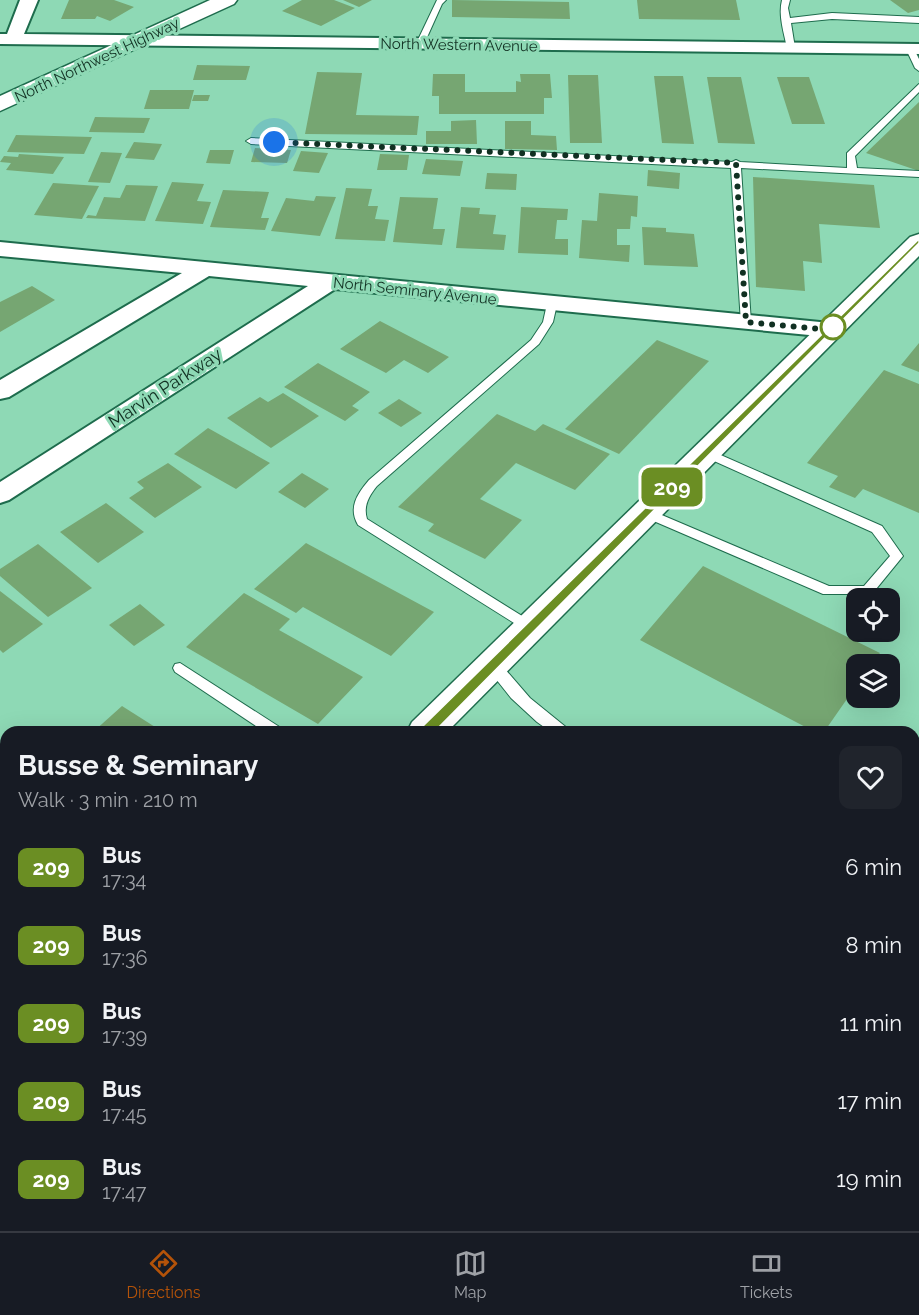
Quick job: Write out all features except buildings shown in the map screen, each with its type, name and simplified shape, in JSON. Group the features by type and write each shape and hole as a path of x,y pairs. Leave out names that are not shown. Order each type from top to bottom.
{"main road":[{"name":"North Northwest Highway","path":"0,104 227,0"},
{"path":"431,726 919,242"}],"street":[{"path":"6,39 29,0"},
{"name":"North Western Avenue","path":"6,39 914,49"},
{"name":"North Seminary Avenue","path":"0,249 830,330"},
{"path":"0,391 204,270"},
{"name":"Marvin Parkway","path":"0,494 330,282"}],"lane":[{"path":"420,44 434,10 442,0"},
{"path":"786,0 786,21 791,48"},
{"path":"786,21 832,16 919,20"},
{"path":"914,49 919,68"},
{"path":"852,170 850,155 919,87"},
{"path":"251,141 736,163 919,174"},
{"path":"736,163 746,322"},
{"path":"530,628 362,522 359,509 364,495 374,483 536,342 548,322 552,304"},
{"path":"646,513 828,591 867,591 897,556 877,529 707,453"},
{"path":"493,665 520,701 553,726"},
{"path":"180,668 267,726"}],"bus line":[{"name":"209","path":"431,726 919,242"}],"route":[{"path":"274,142 736,163 746,322 830,330 833,327"}]}
